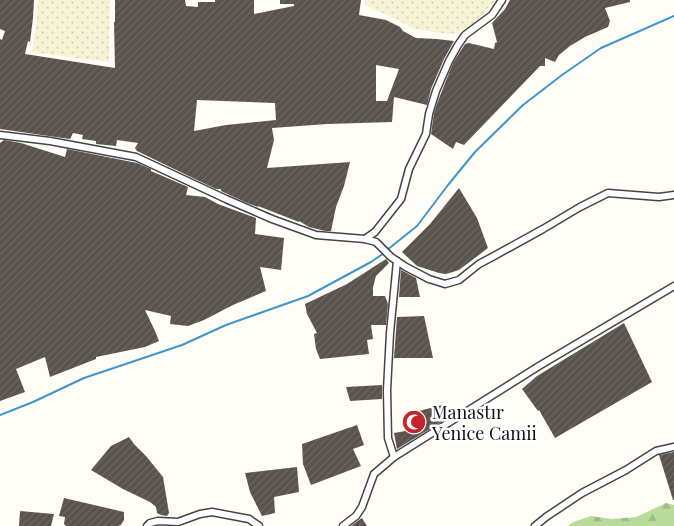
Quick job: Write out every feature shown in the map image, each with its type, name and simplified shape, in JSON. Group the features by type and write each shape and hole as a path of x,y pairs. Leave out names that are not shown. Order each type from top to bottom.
{"street":[{"path":"365,239 375,232 401,199 409,169 426,134 429,114 436,91 458,45 465,35 492,15 502,0"},
{"path":"0,136 50,141 136,156 226,199 316,235 365,239 376,242 394,259 406,267 429,279 445,284 459,280 479,264 608,193 674,195"},
{"path":"394,259 388,390 388,438 394,456"},
{"path":"343,526 356,516 362,507 374,474 394,456 539,366 674,286"},
{"path":"535,526 582,493 656,452 674,447"},
{"path":"146,526 158,521 178,522 212,512 249,519 259,526"}],"shaded area":[{"path":"38,0 110,0 109,62 32,52"},
{"path":"365,0 494,0 473,26 448,34 415,29 365,5"}],"green space":[{"path":"666,503 674,505 674,526 568,526 573,522 591,516 612,519 636,517"}],"building":[{"path":"0,0 34,0 30,42 28,41 25,54 115,68 115,0 185,0 186,6 198,7 198,2 254,0 254,14 294,6 294,4 280,4 280,0 361,0 359,15 386,20 416,38 454,41 431,89 427,105 394,97 392,122 272,128 274,140 267,168 350,162 336,207 331,231 325,231 309,227 299,221 247,203 221,191 221,189 216,189 137,151 135,148 138,143 117,140 116,146 96,144 96,141 82,139 83,135 73,133 70,139 0,129 0,39 2,40 5,31 0,29","holes":["376,65 399,69 387,101 376,101","197,100 275,103 276,120 226,125 194,131"]},
{"path":"510,0 630,0 630,2 605,8 610,21 608,27 570,46 559,55 555,62 545,58 545,66 540,66 464,145 456,142 453,149 431,134 438,101 453,63 465,44 469,43 494,49 497,42 492,23 505,9"},
{"path":"4,140 21,143 65,157 67,149 137,163 188,187 186,195 205,197 218,204 256,218 255,234 284,238 281,270 260,267 266,291 188,326 170,324 171,316 145,310 159,341 145,347 96,357 96,359 50,377 45,357 16,369 25,392 0,401 0,143"},
{"path":"459,188 477,218 488,248 459,270 446,274 417,266 402,252 430,224"},
{"path":"386,259 389,263 376,276 373,296 385,296 388,304 386,325 371,325 373,339 367,340 369,354 320,359 316,349 314,334 317,333 307,314 305,304 347,284"},
{"path":"401,270 416,278 420,297 399,297"},
{"path":"424,316 433,358 394,358 397,317"},
{"path":"624,323 652,382 555,438 539,410 522,389 537,376"},
{"path":"382,385 382,399 350,401 346,387"},
{"path":"442,405 446,419 397,449 394,433 411,430 407,419 420,414 419,411"},
{"path":"357,425 364,445 353,449 361,466 311,485 303,464 302,444"},
{"path":"129,437 163,477 169,513 167,516 157,513 156,507 150,502 91,470 111,446"},
{"path":"674,452 674,500 673,500 659,455"},
{"path":"297,467 299,492 274,497 275,513 262,516 250,492 245,473"},
{"path":"64,498 124,512 124,520 118,526 66,526 64,524 65,517 59,516"},
{"path":"20,511 54,514 51,526 19,526"},
{"path":"362,518 367,526 351,526 359,520"}],"waterway":[{"path":"387,250 417,226 475,152 523,105 601,48 674,16"},
{"path":"0,415 84,378 182,345 226,325 308,296 384,253"}],"place":[{"name":"Manastır Yenice Camii","path":"414,422"}]}
